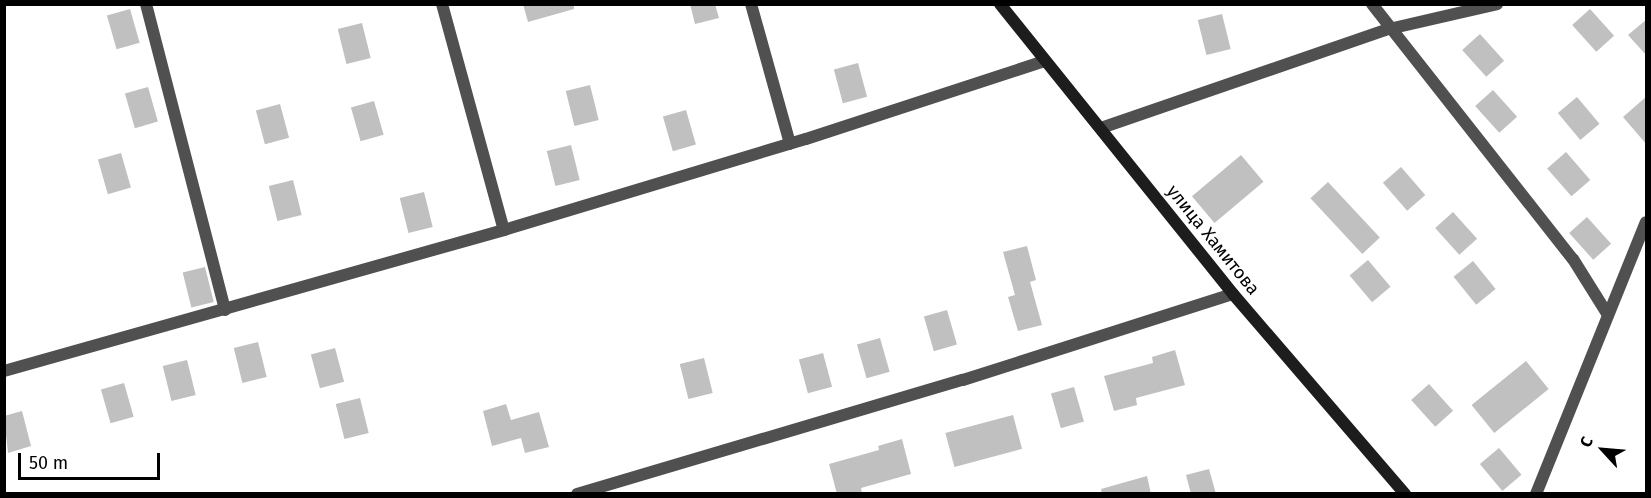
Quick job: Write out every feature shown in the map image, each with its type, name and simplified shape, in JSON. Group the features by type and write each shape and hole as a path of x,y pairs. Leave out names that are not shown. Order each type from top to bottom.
{"street":[{"path":"146,4 225,310"},
{"path":"442,4 504,230"},
{"path":"751,4 790,144"},
{"name":"улица Хамитова","path":"1000,4 1233,294 1405,494"},
{"path":"1371,4 1389,30 1573,259 1608,315"},
{"path":"1101,128 1389,30 1497,4"},
{"path":"4,371 504,230 790,144 1044,61"},
{"path":"1536,494 1647,222"},
{"path":"577,494 963,380 1233,294"}],"building":[{"path":"523,4 574,4 574,9 528,22"},
{"path":"690,4 715,4 719,18 695,24"},
{"path":"130,9 140,43 117,49 107,16"},
{"path":"1590,9 1614,36 1596,52 1572,25"},
{"path":"1222,14 1231,49 1206,55 1198,20"},
{"path":"1647,19 1647,56 1628,35"},
{"path":"362,23 371,58 346,64 338,29"},
{"path":"1480,34 1504,61 1486,77 1462,50"},
{"path":"858,63 867,97 843,103 834,69"},
{"path":"590,85 599,120 574,126 566,91"},
{"path":"148,87 158,122 135,128 125,94"},
{"path":"1493,90 1517,117 1499,133 1475,106"},
{"path":"1647,96 1647,145 1623,117"},
{"path":"1577,97 1599,124 1580,140 1558,113"},
{"path":"374,101 384,135 361,141 351,108"},
{"path":"280,104 289,138 265,144 256,110"},
{"path":"686,110 696,145 673,151 663,117"},
{"path":"571,145 580,180 555,186 547,151"},
{"path":"1566,152 1590,180 1571,196 1547,168"},
{"path":"121,153 131,188 108,194 98,160"},
{"path":"1241,155 1263,182 1214,223 1192,196"},
{"path":"1401,167 1425,195 1407,211 1383,183"},
{"path":"293,180 302,215 277,221 269,186"},
{"path":"1328,182 1380,238 1362,254 1310,198"},
{"path":"424,192 433,227 408,233 400,198"},
{"path":"1453,212 1477,239 1459,255 1435,228"},
{"path":"1587,217 1611,244 1593,260 1569,233"},
{"path":"1027,246 1036,280 1030,282 1042,325 1018,331 1008,297 1015,295 1003,252"},
{"path":"1368,260 1390,287 1372,302 1350,275"},
{"path":"1473,261 1496,289 1476,305 1454,277"},
{"path":"205,267 214,302 191,307 183,273"},
{"path":"947,310 957,345 934,351 924,317"},
{"path":"880,338 890,372 867,378 857,345"},
{"path":"258,342 267,377 242,383 234,348"},
{"path":"335,348 344,382 320,388 311,354"},
{"path":"1175,350 1185,385 1136,398 1137,405 1114,411 1104,376 1153,363 1152,357"},
{"path":"823,353 832,387 808,393 799,359"},
{"path":"704,358 713,393 688,399 680,364"},
{"path":"187,360 196,395 171,401 163,366"},
{"path":"1526,361 1549,389 1494,433 1472,405"},
{"path":"124,383 134,417 111,423 101,390"},
{"path":"1429,384 1453,411 1435,427 1411,400"},
{"path":"1074,387 1084,422 1061,428 1051,394"},
{"path":"360,398 369,433 344,439 336,404"},
{"path":"506,404 511,420 539,412 549,447 525,453 521,438 492,446 483,411"},
{"path":"22,411 31,446 8,453 4,416"},
{"path":"1013,415 1022,449 954,467 945,433"},
{"path":"902,439 911,474 861,488 862,494 837,494 829,464 879,450 878,446"},
{"path":"1499,448 1521,475 1502,491 1480,464"},
{"path":"1209,469 1216,494 1191,494 1186,475"},
{"path":"1147,476 1151,494 1102,494 1101,489"}]}
